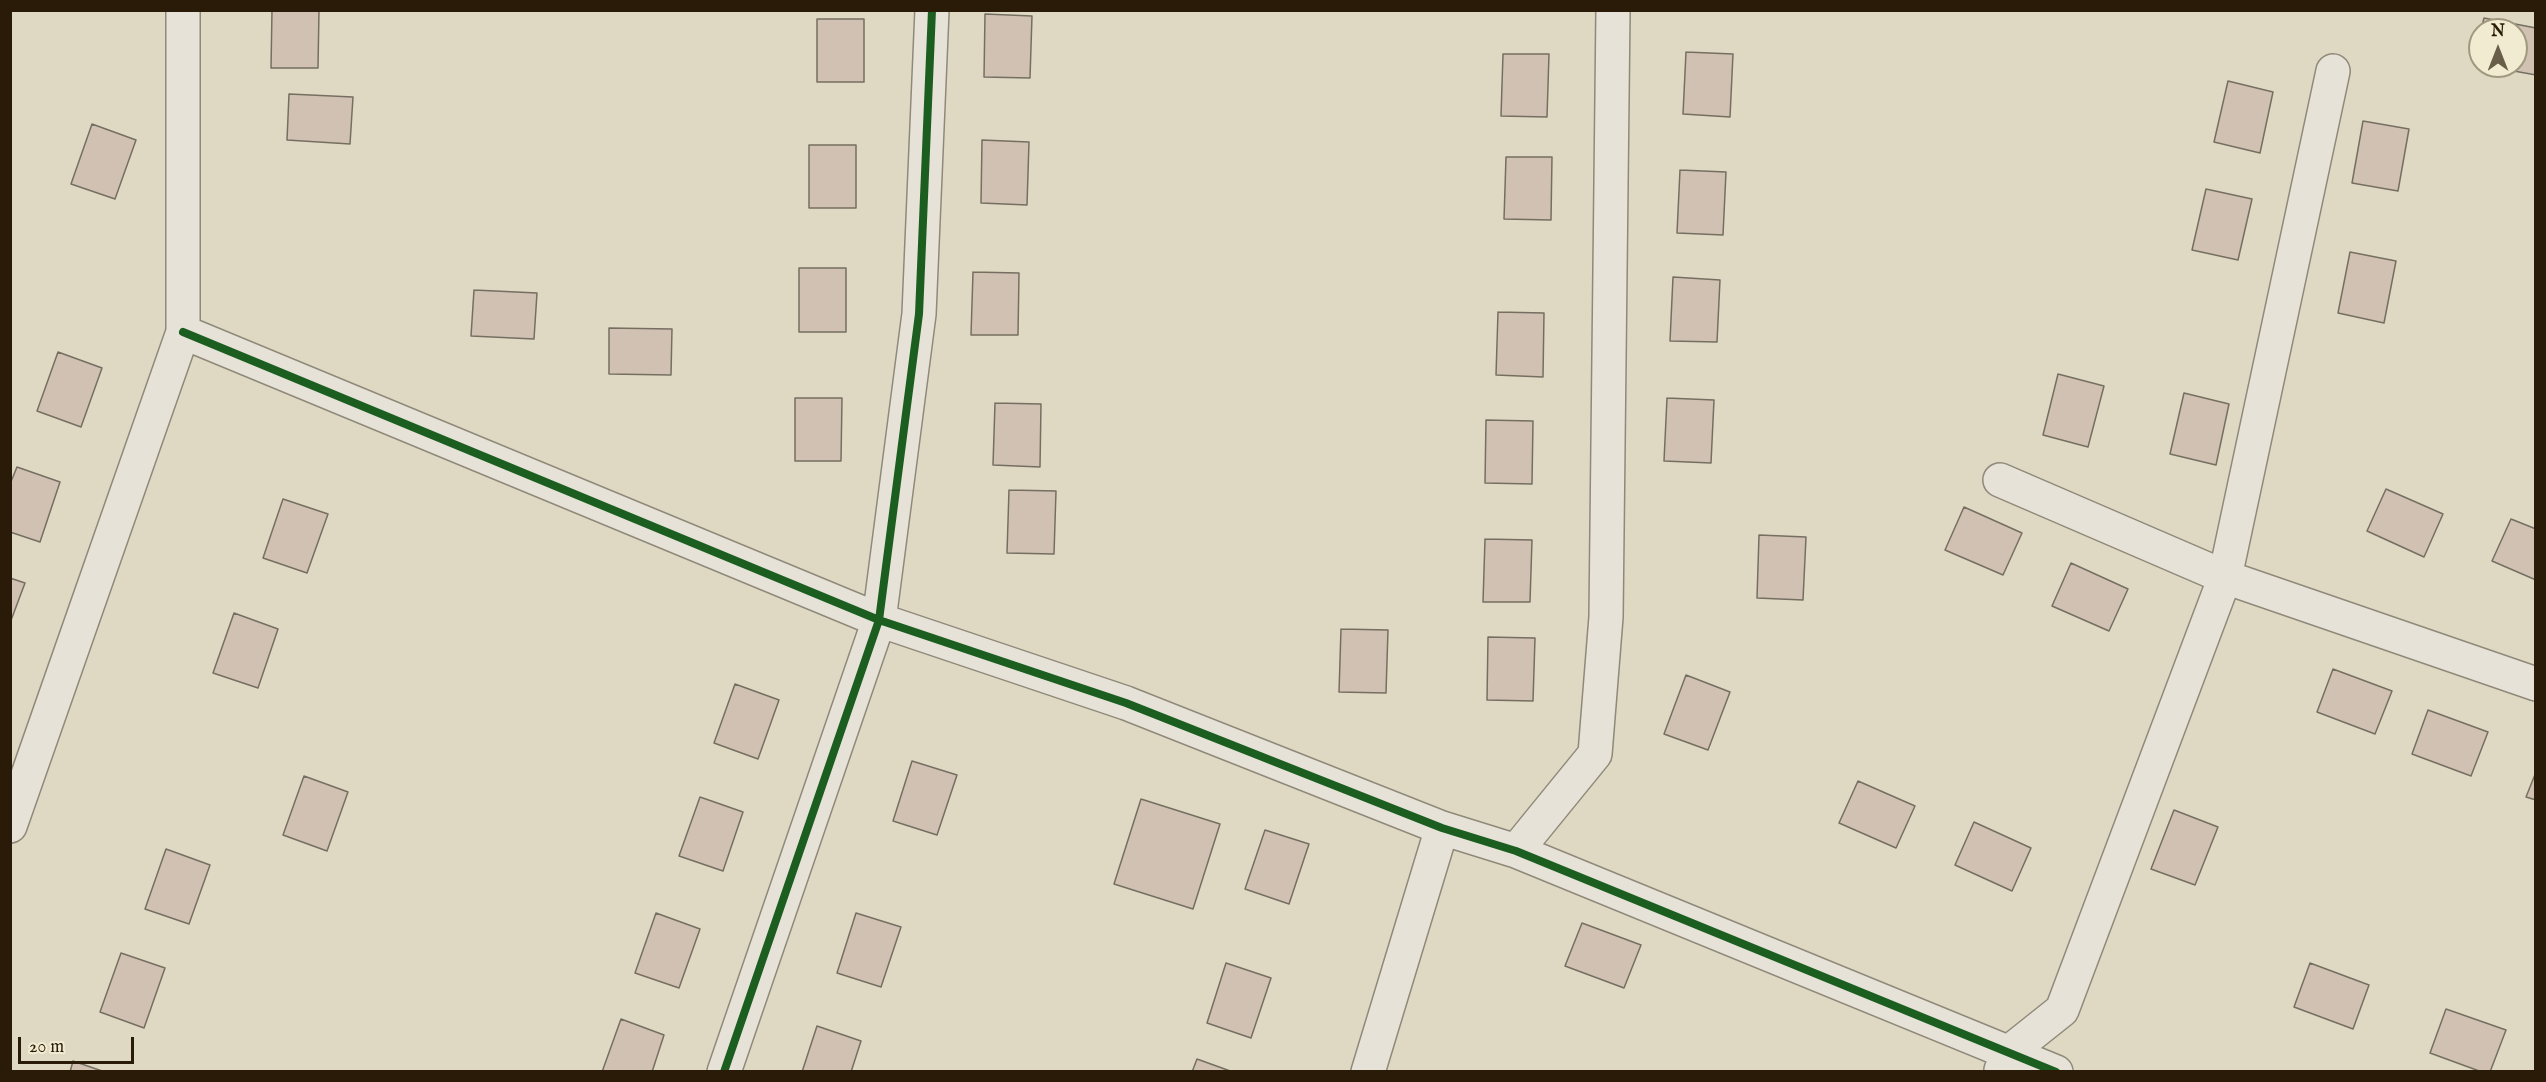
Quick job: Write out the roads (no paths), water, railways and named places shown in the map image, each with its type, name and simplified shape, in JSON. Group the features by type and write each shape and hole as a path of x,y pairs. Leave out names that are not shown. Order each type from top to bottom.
{"street":[{"path":"10,826 183,332 183,10"},
{"path":"724,1071 879,620 919,314 932,10"},
{"path":"1516,851 1595,754 1606,617 1613,10"},
{"path":"2005,1062 2062,1010 2225,577 2333,71"},
{"path":"183,332 879,620 1126,703 1442,828 1516,851 2005,1062 2056,1071"},
{"path":"2000,480 2225,577 2535,684"},
{"path":"1368,1071 1442,828"}]}
